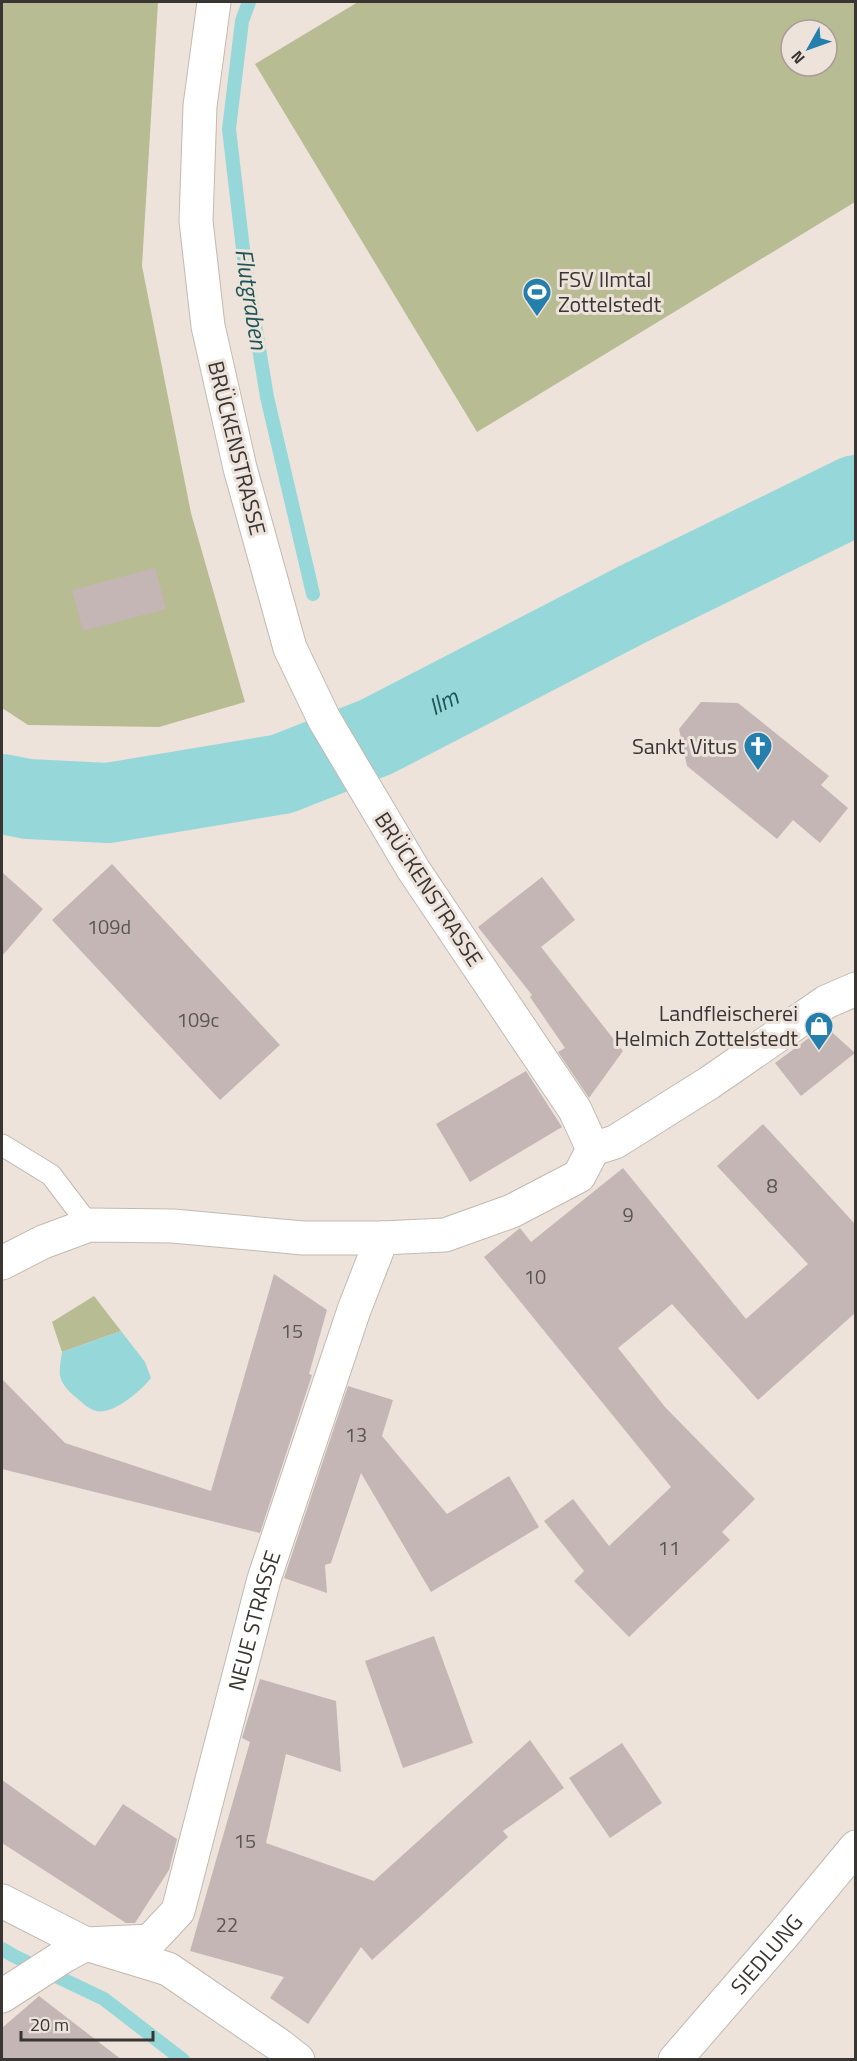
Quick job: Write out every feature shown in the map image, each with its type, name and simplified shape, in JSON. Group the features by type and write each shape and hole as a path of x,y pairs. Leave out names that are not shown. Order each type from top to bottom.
{"street":[{"name":"BRÜCKENSTRASSE","path":"214,2 200,106 196,221 208,326 240,468 290,648 324,719 413,869 575,1110 593,1149"},
{"path":"2,1263 44,1242 89,1225 172,1226 303,1238 382,1238 444,1234 512,1211 579,1176 593,1149 615,1142 709,1083 826,1002 855,989"},
{"name":"NEUE STRASSE","path":"75,1950 150,1941 178,1911 264,1579 354,1310 382,1238"},
{"name":"SIEDLUNG","path":"675,2060 784,1934 855,1847"},
{"path":"2,1901 75,1950 168,1969 279,2044 298,2060"},
{"path":"14,1988 75,1950"}],"lane":[{"path":"2,1145 51,1175 89,1225"}],"green space":[{"path":"2,2 158,2 142,266 191,513 245,702 159,727 28,725 2,708"},
{"name":"FSV Ilmtal Zottelstedt","path":"358,2 855,2 855,202 477,432 255,64"},
{"path":"94,1296 121,1331 62,1352 52,1322"}],"water":[{"path":"121,1331 145,1362 151,1378 134,1395 118,1406 103,1411 94,1410 72,1394 63,1383 60,1376 62,1352"}],"building":[{"path":"155,568 166,609 83,631 72,590"},
{"name":"Sankt Vitus","path":"701,702 738,703 829,776 821,785 848,808 820,843 793,820 777,839 687,766 679,729"},
{"path":"112,864 280,1045 220,1100 52,920"},
{"path":"2,872 43,909 2,956"},
{"path":"542,877 575,920 541,947 623,1051 589,1098 558,1052 565,1048 530,997 532,995 478,927"},
{"path":"825,1026 855,1053 801,1096 775,1063"},
{"path":"526,1071 562,1127 470,1182 436,1124"},
{"path":"763,1124 855,1224 855,1313 758,1400 672,1304 618,1348 665,1407 755,1499 722,1532 730,1540 629,1637 574,1581 584,1571 544,1521 573,1499 609,1546 671,1487 484,1257 520,1228 531,1242 623,1168 746,1319 808,1264 717,1166"},
{"path":"274,1274 327,1310 309,1374 312,1375 260,1533 2,1469 2,1379 65,1443 211,1491"},
{"path":"348,1386 393,1400 382,1436 447,1514 509,1476 539,1527 431,1592 361,1473 331,1563 325,1565 327,1593 284,1578"},
{"path":"434,1636 473,1743 403,1768 365,1661"},
{"path":"260,1679 336,1701 341,1772 286,1754 266,1843 374,1881 530,1740 564,1788 503,1831 508,1837 372,1960 361,1947 308,2024 270,1998 284,1977 190,1951 250,1742 242,1738"},
{"path":"622,1743 662,1803 610,1838 569,1778"},
{"path":"2,1780 95,1846 123,1804 177,1839 169,1870 135,1923 126,1923 2,1843"},
{"path":"39,1996 122,2060 2,2060 2,2028"}],"waterway":[{"name":"Flutgraben","path":"249,2 242,21 229,129 244,258 267,397 313,594"},
{"name":"Ilm","path":"2,794 28,799 108,803 282,774 376,737 635,603 856,495"},
{"path":"2,1949 104,1999 183,2060"}],"place":[{"name":"FSV Ilmtal Zottelstedt","path":"537,318"},
{"name":"Sankt Vitus","path":"758,772"},
{"name":"Landfleischerei Helmich Zottelstedt","path":"819,1052"}]}
